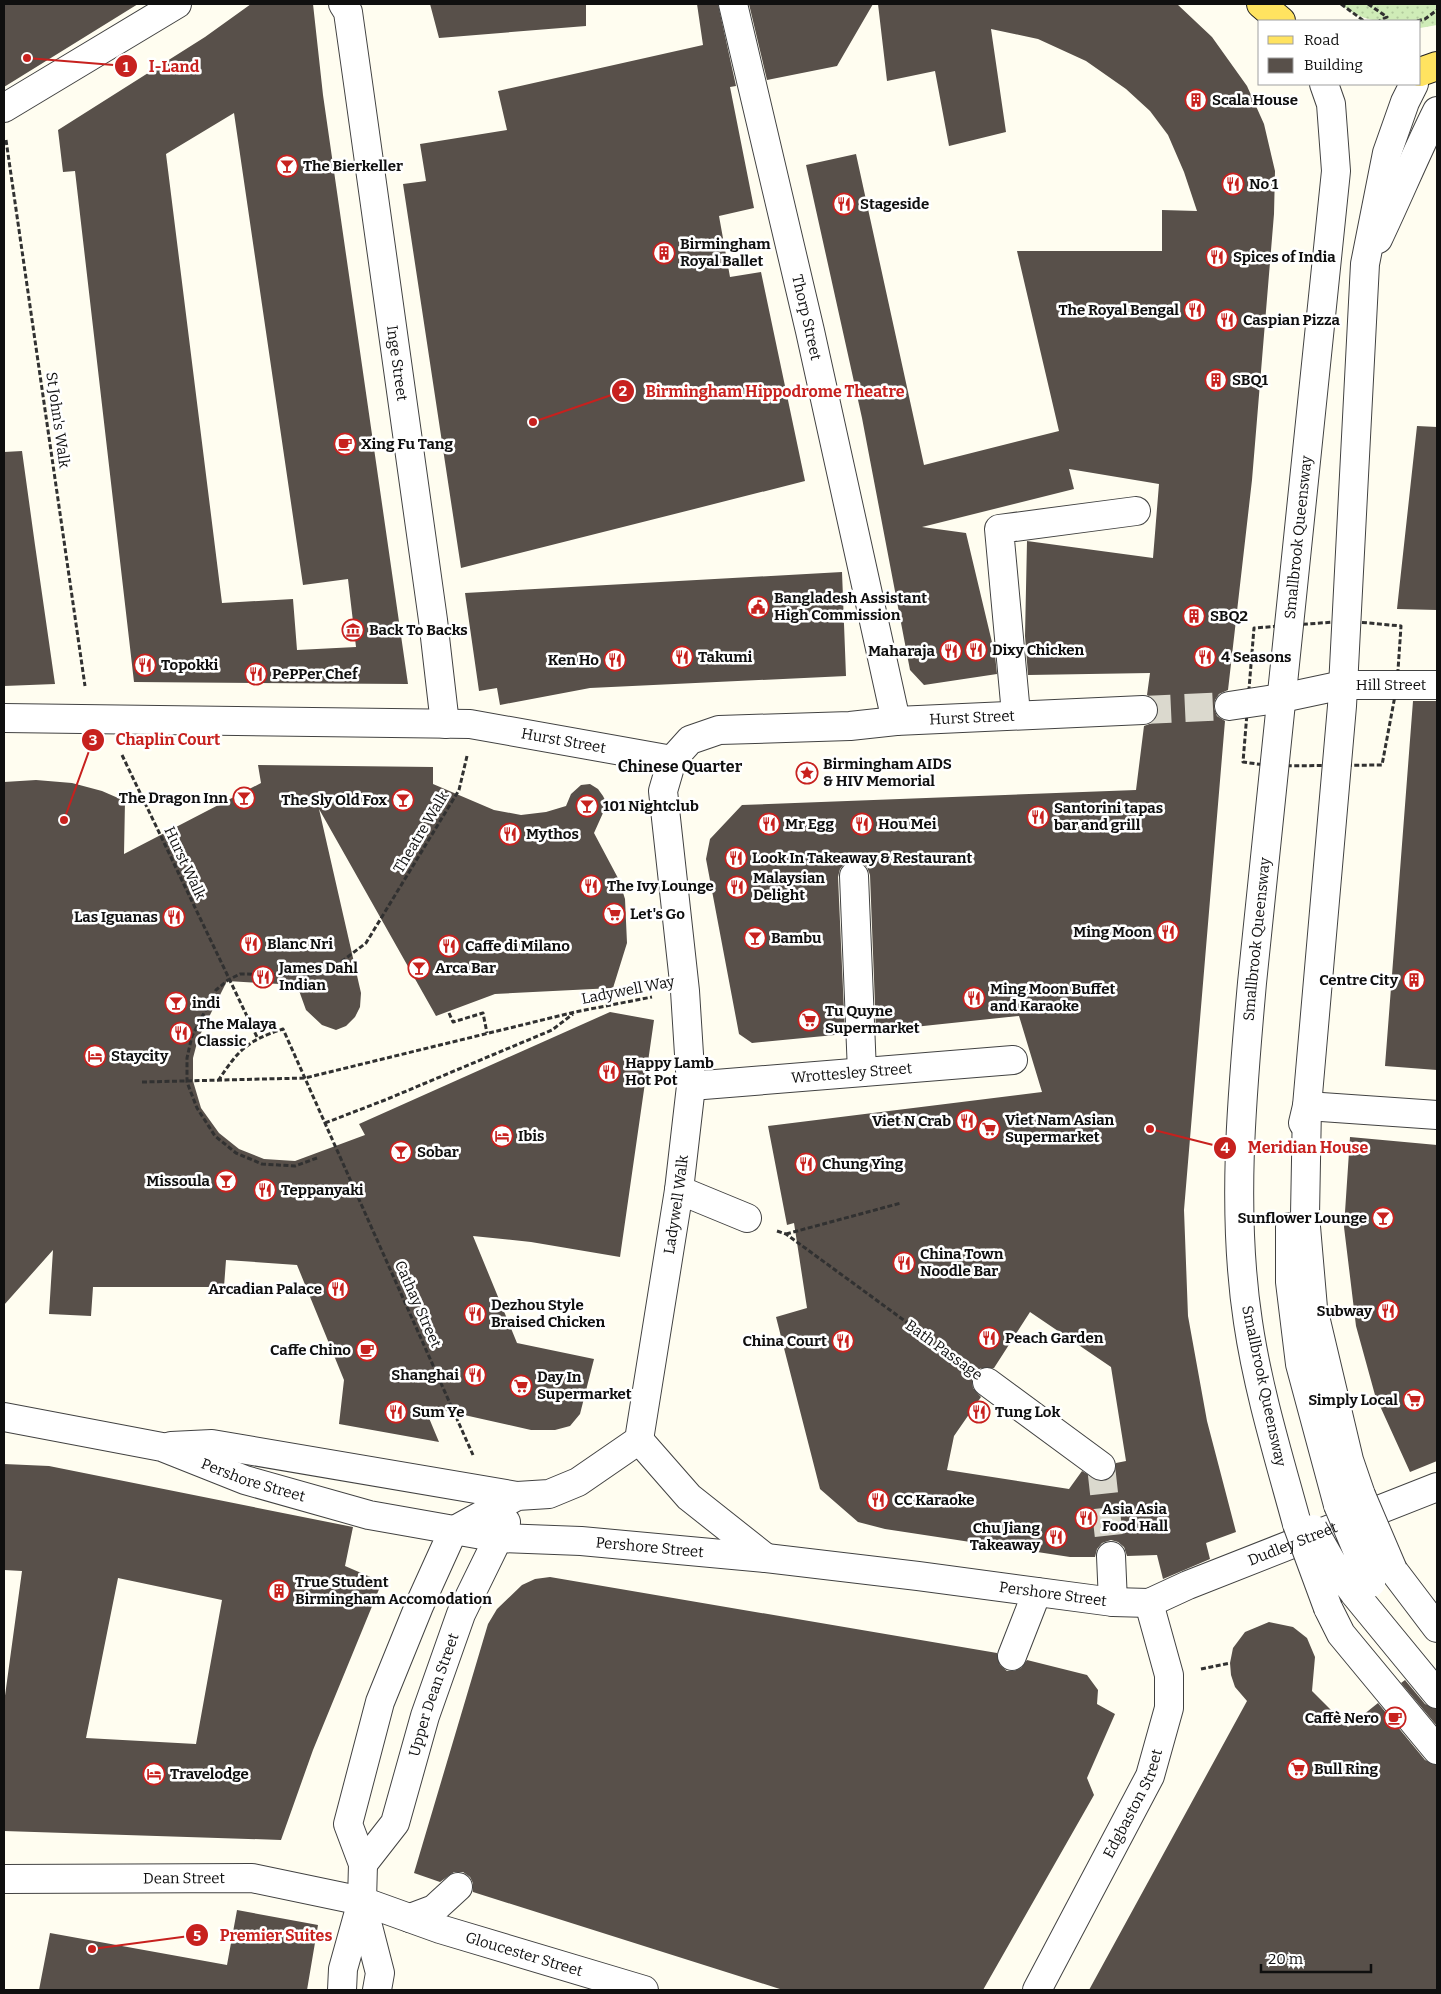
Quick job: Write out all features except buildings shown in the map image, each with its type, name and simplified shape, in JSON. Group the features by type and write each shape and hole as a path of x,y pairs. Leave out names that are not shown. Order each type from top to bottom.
{"main road":[{"path":"1261,4 1280,20"}],"street":[{"path":"4,108 177,4"},
{"name":"Inge Street","path":"343,4 348,12 433,620 445,724"},
{"name":"Thorp Street","path":"733,4 810,331 896,721"},
{"name":"Smallbrook Queensway","path":"1324,85 1331,104 1336,171 1282,698 1272,766 1272,796 1243,1088 1240,1222 1248,1322 1274,1440 1303,1522 1328,1608 1341,1634 1437,1750"},
{"path":"1415,85 1405,102 1387,153 1365,264 1343,685 1306,1106 1305,1215 1313,1308 1349,1460 1350,1500 1373,1582 1437,1694"},
{"path":"1365,264 1395,206 1418,150 1437,111"},
{"path":"1016,714 999,529 1136,511"},
{"name":"Hill Street","path":"1282,698 1343,685 1437,685"},
{"path":"1229,706 1282,698"},
{"name":"Hurst Street","path":"4,718 474,724 672,760 690,740 720,730 850,726 896,721 1016,714 1143,710"},
{"name":"Ladywell Walk","path":"639,1440 679,1190 691,1086 685,991 663,791 672,760"},
{"path":"854,876 862,1072"},
{"name":"Wrottesley Street","path":"691,1086 1012,1060"},
{"path":"1306,1106 1437,1115"},
{"path":"679,1190 747,1218"},
{"name":"Bath Passage","path":"987,1382 1101,1466"},
{"name":"Pershore Street","path":"4,1417 162,1447 254,1483 369,1515 453,1531 499,1538 581,1541 766,1558 1113,1602 1149,1603"},
{"path":"342,1990 343,1969 362,1901 363,1864 348,1824 380,1702 419,1606 453,1531 518,1496 549,1494 578,1482 639,1440 689,1497 766,1558"},
{"name":"Pershore Street","path":"162,1447 212,1444 518,1496"},
{"name":"Dudley Street","path":"1149,1603 1186,1578 1437,1487"},
{"name":"Upper Dean Street","path":"363,1864 395,1822 425,1716 458,1622 518,1496"},
{"path":"1303,1522 1319,1542 1437,1628"},
{"path":"1110,1556 1113,1602"},
{"path":"1373,1582 1394,1616 1437,1667"},
{"path":"1012,1656 1037,1592"},
{"name":"Edgbaston Street","path":"1037,1990 1152,1768 1169,1708 1168,1675 1149,1603"},
{"name":"Dean Street","path":"4,1879 252,1878 362,1901 407,1917"},
{"path":"407,1917 434,1909 458,1887"},
{"path":"362,1901 380,1973 377,1990"},
{"name":"Gloucester Street","path":"407,1917 644,1990"}],"path":[{"path":"1341,4 1363,20"},
{"path":"1368,4 1387,18 1382,20"},
{"path":"1421,20 1437,10"},
{"name":"St John's Walk","path":"5,136 90,718"},
{"name":"Theatre Walk","path":"228,980 240,974 314,975 333,968 366,943 459,790 474,724"},
{"name":"Hurst Walk","path":"122,755 257,1038"},
{"path":"228,980 216,990 192,1036 187,1058 187,1082 197,1108 215,1136 236,1153 262,1164 295,1166 317,1158"},
{"name":"Ladywell Way","path":"142,1082 305,1078 575,1012 685,991"},
{"path":"450,1012 453,1022 483,1013 487,1034"},
{"path":"325,1123 552,1030 575,1012"},
{"name":"Cathay Street","path":"257,1038 283,1029 474,1456"},
{"path":"218,1081 233,1057 257,1038"},
{"name":"Bath Passage","path":"901,1203 786,1234 987,1382"}],"green space":[{"path":"1340,4 1437,4 1437,25 1421,28 1421,20 1374,20 1350,11"}],"tunnel":[{"path":"1143,710 1229,706"},
{"path":"1101,1466 1111,1556"}],"place":[{"name":"I-Land","path":"27,58"},
{"name":"Scala House","path":"1196,100"},
{"name":"The Bierkeller","path":"287,166"},
{"name":"No 1","path":"1233,184"},
{"name":"Stageside","path":"844,204"},
{"name":"Birmingham Royal Ballet","path":"664,253"},
{"name":"Spices of India","path":"1217,257"},
{"name":"The Royal Bengal","path":"1195,310"},
{"name":"Caspian Pizza","path":"1227,320"},
{"name":"SBQ1","path":"1216,380"},
{"name":"Birmingham Hippodrome Theatre","path":"533,422"},
{"name":"Xing Fu Tang","path":"345,444"},
{"name":"Bangladesh Assistant High Commission","path":"758,607"},
{"name":"SBQ2","path":"1194,616"},
{"name":"Back To Backs","path":"353,630"},
{"name":"Dixy Chicken","path":"976,650"},
{"name":"Maharaja","path":"951,651"},
{"name":"Takumi","path":"682,657"},
{"name":"4 Seasons","path":"1205,657"},
{"name":"Ken Ho","path":"615,660"},
{"name":"Topokki","path":"145,665"},
{"name":"PePPer Chef","path":"256,674"},
{"name":"Birmingham AIDS & HIV Memorial","path":"807,773"},
{"name":"The Dragon Inn","path":"244,798"},
{"name":"The Sly Old Fox","path":"403,800"},
{"name":"101 Nightclub","path":"587,806"},
{"name":"Santorini tapas bar and grill","path":"1038,817"},
{"name":"Chaplin Court","path":"64,820"},
{"name":"Mr Egg","path":"769,824"},
{"name":"Hou Mei","path":"862,824"},
{"name":"Mythos","path":"510,834"},
{"name":"Look In Takeaway & Restaurant","path":"736,858"},
{"name":"The Ivy Lounge","path":"591,886"},
{"name":"Malaysian Delight","path":"737,887"},
{"name":"Let's Go","path":"614,914"},
{"name":"Las Iguanas","path":"174,917"},
{"name":"Ming Moon","path":"1168,932"},
{"name":"Bambu","path":"755,938"},
{"name":"Blanc Nri","path":"251,944"},
{"name":"Caffe di Milano","path":"449,946"},
{"name":"Arca Bar","path":"419,968"},
{"name":"James Dahl Indian","path":"263,977"},
{"name":"Centre City","path":"1414,980"},
{"name":"Ming Moon Buffet and Karaoke","path":"974,998"},
{"name":"indi","path":"176,1003"},
{"name":"Tu Quyne Supermarket","path":"809,1020"},
{"name":"The Malaya Classic","path":"181,1033"},
{"name":"Staycity","path":"95,1056"},
{"name":"Happy Lamb Hot Pot","path":"609,1072"},
{"name":"Viet N Crab","path":"967,1121"},
{"name":"Viet Nam Asian Supermarket","path":"989,1129"},
{"name":"Meridian House","path":"1150,1129"},
{"name":"Ibis","path":"502,1136"},
{"name":"Sobar","path":"401,1152"},
{"name":"Chung Ying","path":"806,1164"},
{"name":"Missoula","path":"226,1181"},
{"name":"Teppanyaki","path":"265,1190"},
{"name":"Sunflower Lounge","path":"1383,1218"},
{"name":"China Town Noodle Bar","path":"904,1263"},
{"name":"Arcadian Palace","path":"338,1289"},
{"name":"Subway","path":"1388,1311"},
{"name":"Dezhou Style Braised Chicken","path":"475,1314"},
{"name":"Peach Garden","path":"989,1338"},
{"name":"China Court","path":"843,1341"},
{"name":"Caffe Chino","path":"367,1350"},
{"name":"Shanghai","path":"475,1375"},
{"name":"Day In Supermarket","path":"521,1386"},
{"name":"Simply Local","path":"1414,1400"},
{"name":"Sum Ye","path":"396,1412"},
{"name":"Tung Lok","path":"979,1412"},
{"name":"CC Karaoke","path":"878,1500"},
{"name":"Asia Asia Food Hall","path":"1086,1518"},
{"name":"Chu Jiang Takeaway","path":"1056,1537"},
{"name":"True Student Birmingham Accomodation","path":"279,1591"},
{"name":"Caffè Nero","path":"1395,1718"},
{"name":"Bull Ring","path":"1298,1769"},
{"name":"Travelodge","path":"154,1774"},
{"name":"Premier Suites","path":"92,1949"}],"district":[{"name":"Chinese Quarter","path":"680,766"}]}
